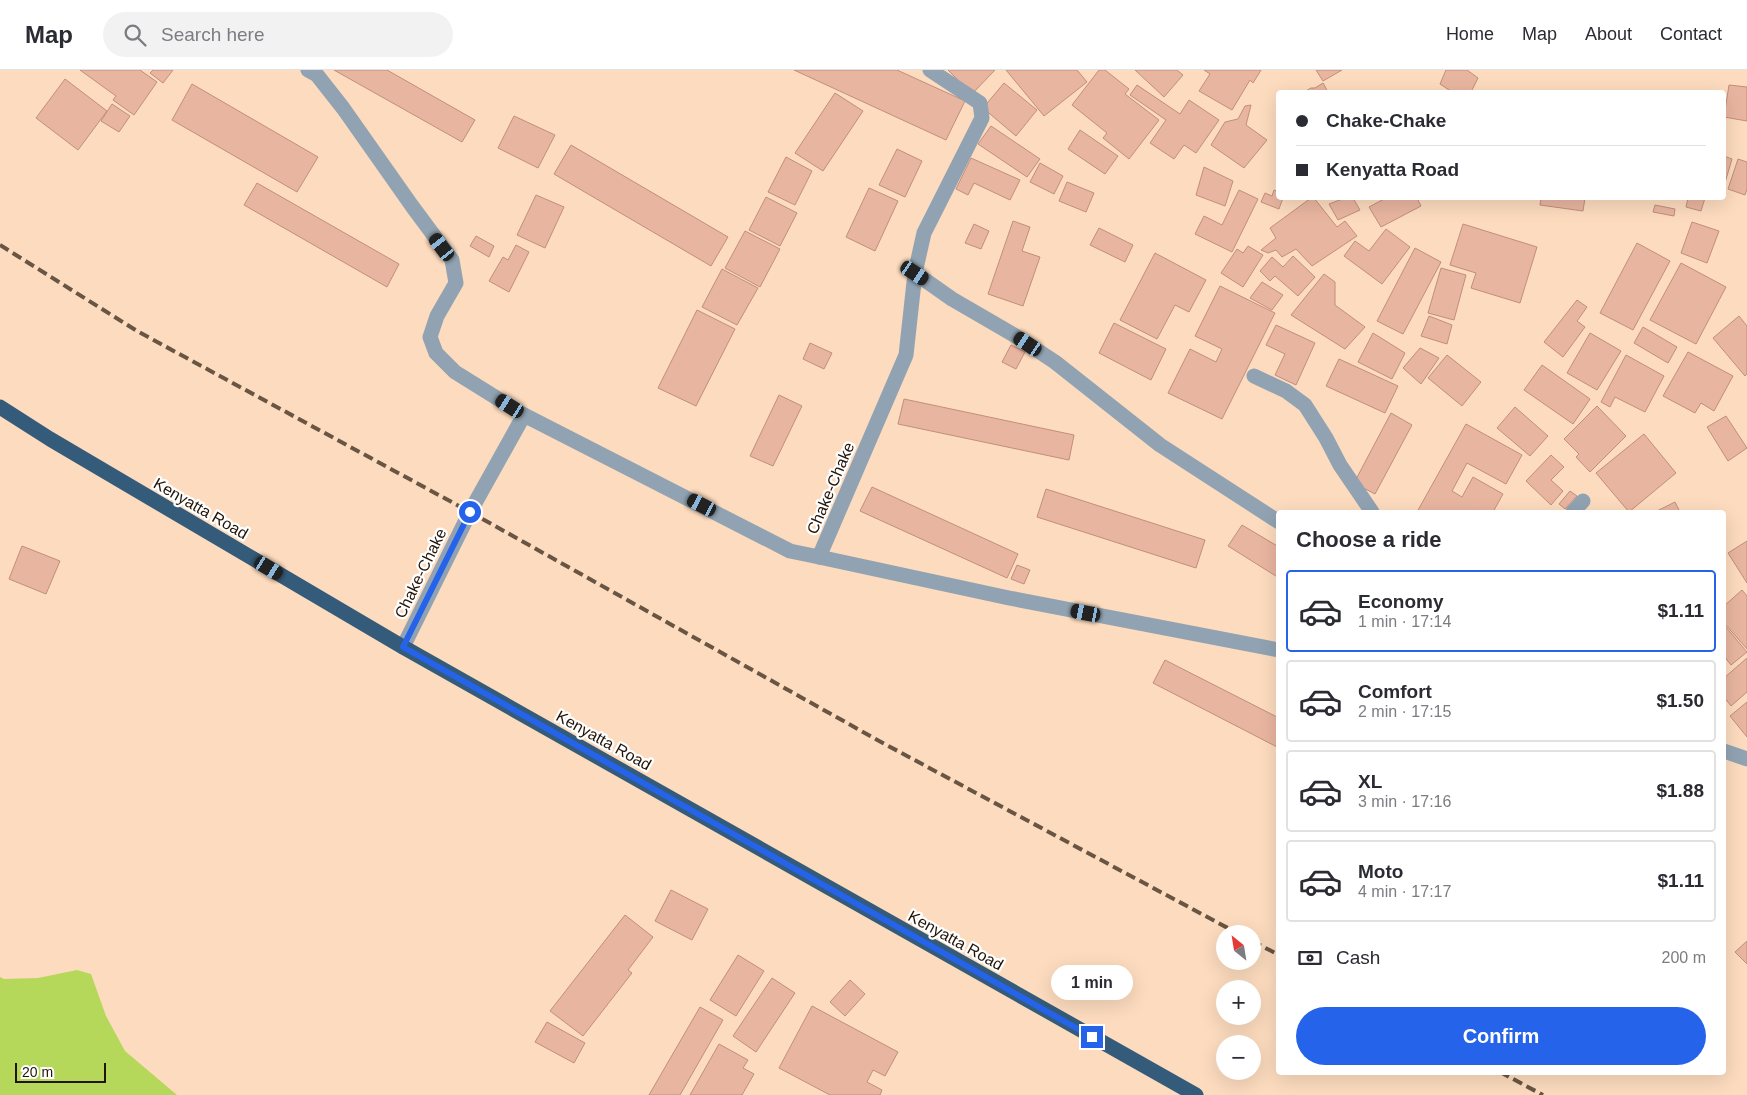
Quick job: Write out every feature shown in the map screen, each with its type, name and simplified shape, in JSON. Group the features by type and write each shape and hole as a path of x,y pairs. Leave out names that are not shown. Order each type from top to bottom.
{"highway":[{"name":"Kenyatta Road","path":"0,407 50,439 403,647 1196,1095"}],"street":[{"path":"308,70 317,75 343,108 452,260 456,283 437,316 430,337 436,353 455,372 524,415"},
{"name":"Chake-Chake","path":"403,647 470,512 524,415 790,551 819,557 906,355 915,273 924,234 982,118 980,103 930,70"},
{"path":"915,273 1055,362 1160,445 1276,520"},
{"path":"1254,376 1286,391 1305,405 1326,438 1340,465 1371,510"},
{"path":"819,557 1009,598 1276,649"},
{"path":"1726,752 1747,759"}],"shaded area":[{"path":"77,970 91,974 106,1016 125,1051 177,1095 0,1095 0,977 4,979 38,978"}],"building":[{"path":"80,70 140,70 157,82 134,115 113,100 116,96"},
{"path":"153,70 173,70 163,83 150,73"},
{"path":"334,70 387,70 475,120 462,142"},
{"path":"794,70 897,70 965,101 946,140"},
{"path":"948,70 995,70 972,94"},
{"path":"1006,70 1077,70 1087,82 1044,116"},
{"path":"1099,70 1105,70 1129,89 1125,94 1159,120 1129,159 1103,138 1107,133 1072,105"},
{"path":"1135,70 1177,70 1183,75 1164,97"},
{"path":"1204,70 1261,70 1253,83 1250,80 1232,110 1199,91 1210,74"},
{"path":"1316,70 1342,70 1323,81"},
{"path":"1446,70 1467,70 1478,78 1472,90 1449,90 1440,84"},
{"path":"65,79 107,111 78,150 36,118"},
{"path":"1004,83 1037,110 1016,136 983,108"},
{"path":"1323,83 1327,90 1308,90"},
{"path":"192,84 318,157 297,192 172,120"},
{"path":"1137,85 1180,114 1189,100 1219,120 1196,153 1184,145 1174,159 1150,143 1166,120 1130,95"},
{"path":"1729,85 1747,87 1747,121 1726,117"},
{"path":"835,93 863,111 823,171 795,153"},
{"path":"112,104 130,116 119,132 101,121"},
{"path":"1251,105 1246,125 1267,140 1244,168 1211,145 1225,122 1238,119 1245,106"},
{"path":"514,116 555,135 538,168 498,148"},
{"path":"991,126 1040,159 1027,177 978,144"},
{"path":"1080,130 1118,156 1105,174 1068,149"},
{"path":"571,145 728,237 711,266 554,174"},
{"path":"897,149 922,161 905,197 879,185"},
{"path":"786,157 812,171 795,205 768,192"},
{"path":"1726,157 1732,159 1726,179"},
{"path":"971,158 1020,180 1010,200 974,183 968,195 956,189"},
{"path":"1738,159 1747,162 1747,189 1745,195 1728,189"},
{"path":"1040,163 1063,176 1054,194 1030,182"},
{"path":"1204,167 1233,181 1225,206 1196,195"},
{"path":"1067,182 1094,193 1086,212 1059,201"},
{"path":"257,183 399,264 387,287 244,205"},
{"path":"869,188 898,201 875,251 846,237"},
{"path":"1239,190 1258,199 1232,252 1195,234 1204,216 1222,225"},
{"path":"1274,190 1276,191 1276,200 1282,200 1279,209 1261,202 1265,193 1272,196"},
{"path":"536,195 564,207 545,248 517,235"},
{"path":"766,197 797,213 780,246 749,230"},
{"path":"1308,200 1316,200 1337,227 1345,221 1357,236 1312,266 1296,249 1282,257 1276,250 1268,253 1261,250 1276,238 1270,228"},
{"path":"1340,200 1354,200 1360,210 1338,220 1329,204"},
{"path":"1382,200 1418,200 1421,206 1381,227 1369,207"},
{"path":"1541,200 1585,200 1583,211 1540,205"},
{"path":"1688,200 1704,200 1701,211 1686,207"},
{"path":"1655,205 1675,209 1674,216 1653,212"},
{"path":"1013,221 1030,227 1022,251 1040,257 1023,306 988,294"},
{"path":"1692,222 1719,231 1707,263 1681,253"},
{"path":"974,224 989,231 981,249 965,243"},
{"path":"1463,224 1537,247 1520,303 1471,288 1476,273 1450,265"},
{"path":"1099,228 1133,245 1125,262 1090,245"},
{"path":"1386,229 1410,247 1382,284 1344,256 1355,241 1369,251"},
{"path":"745,231 780,249 760,287 725,268"},
{"path":"476,236 494,246 489,257 470,246"},
{"path":"1637,243 1670,261 1633,330 1600,313"},
{"path":"516,245 529,252 509,292 489,281 503,257 508,260"},
{"path":"1248,246 1263,255 1243,287 1221,273 1237,249 1243,253"},
{"path":"1415,248 1441,262 1403,334 1377,321"},
{"path":"1155,253 1206,280 1189,312 1175,305 1157,339 1120,320"},
{"path":"1293,256 1315,277 1298,296 1275,276 1270,281 1260,271 1272,257 1283,267"},
{"path":"1681,263 1726,287 1696,344 1650,320"},
{"path":"1441,268 1466,275 1454,320 1428,313"},
{"path":"722,269 758,288 737,325 702,307"},
{"path":"1324,274 1335,282 1335,305 1365,327 1345,349 1291,315"},
{"path":"1262,282 1283,295 1272,310 1250,298"},
{"path":"1220,286 1275,313 1222,419 1168,393 1190,349 1216,362 1222,349 1195,336"},
{"path":"1577,300 1587,307 1577,321 1585,327 1563,357 1544,342"},
{"path":"697,310 735,329 696,406 658,388"},
{"path":"1429,316 1452,325 1447,344 1421,336"},
{"path":"1739,316 1747,326 1747,374 1745,376 1713,338"},
{"path":"1114,323 1166,349 1151,380 1099,353"},
{"path":"1276,325 1315,343 1296,385 1275,375 1285,354 1266,345"},
{"path":"1643,327 1677,347 1668,363 1634,343"},
{"path":"1373,333 1405,353 1392,379 1358,362"},
{"path":"1590,333 1621,351 1597,390 1567,373"},
{"path":"810,343 832,353 824,369 803,359"},
{"path":"1011,345 1025,352 1016,369 1002,362"},
{"path":"1420,348 1439,358 1421,384 1403,368"},
{"path":"1688,352 1733,376 1714,411 1701,403 1695,413 1663,396"},
{"path":"1447,355 1481,382 1462,406 1428,378"},
{"path":"1626,355 1664,376 1645,412 1615,397 1610,407 1601,402"},
{"path":"1339,359 1398,386 1385,413 1326,386"},
{"path":"1542,365 1590,399 1573,424 1524,390"},
{"path":"779,395 802,406 773,466 750,456"},
{"path":"904,399 1074,435 1069,460 898,424"},
{"path":"1597,406 1626,436 1590,472 1576,457 1579,454 1564,439"},
{"path":"1515,407 1548,436 1530,456 1497,428"},
{"path":"1391,413 1412,425 1375,494 1354,483"},
{"path":"1726,416 1747,448 1728,461 1707,427"},
{"path":"1466,424 1522,455 1506,484 1467,463 1452,491 1462,497 1473,477 1503,494 1494,510 1418,510"},
{"path":"1644,434 1676,473 1631,510 1627,510 1596,473"},
{"path":"1551,455 1564,467 1551,480 1563,491 1551,505 1526,481"},
{"path":"872,487 1018,554 1007,578 860,511"},
{"path":"1046,489 1205,540 1196,568 1037,517"},
{"path":"1570,491 1577,496 1565,509 1559,504"},
{"path":"1675,502 1679,510 1659,510"},
{"path":"1242,525 1276,545 1276,576 1228,546"},
{"path":"1747,541 1747,583 1728,553"},
{"path":"22,546 60,561 46,594 9,579"},
{"path":"1017,565 1030,570 1024,584 1011,579"},
{"path":"1742,590 1747,596 1747,649 1726,625 1726,604"},
{"path":"1726,627 1747,652 1731,665 1726,659"},
{"path":"1747,658 1747,692 1731,706 1726,700 1726,676"},
{"path":"1165,660 1276,716 1276,746 1153,683"},
{"path":"1747,702 1747,737 1730,716"},
{"path":"671,890 708,909 692,940 655,921"},
{"path":"625,915 653,937 628,970 632,973 583,1036 550,1011"},
{"path":"1747,941 1747,964 1735,952"},
{"path":"738,955 764,971 736,1016 710,1000"},
{"path":"772,978 795,993 756,1052 733,1036"},
{"path":"850,980 865,994 845,1016 830,1002"},
{"path":"812,1006 898,1052 885,1076 873,1070 867,1082 882,1090 880,1095 830,1095 779,1068"},
{"path":"700,1007 723,1020 680,1095 649,1095"},
{"path":"547,1022 585,1043 574,1063 535,1042"},
{"path":"719,1044 748,1060 743,1068 754,1074 742,1095 690,1095"}],"railway":[{"path":"0,245 137,331 470,512 881,742 1222,925"},
{"path":"1261,946 1276,953"},
{"path":"1506,1075 1543,1095"}],"route":[{"path":"470,512 403,647 1092,1037"}]}
